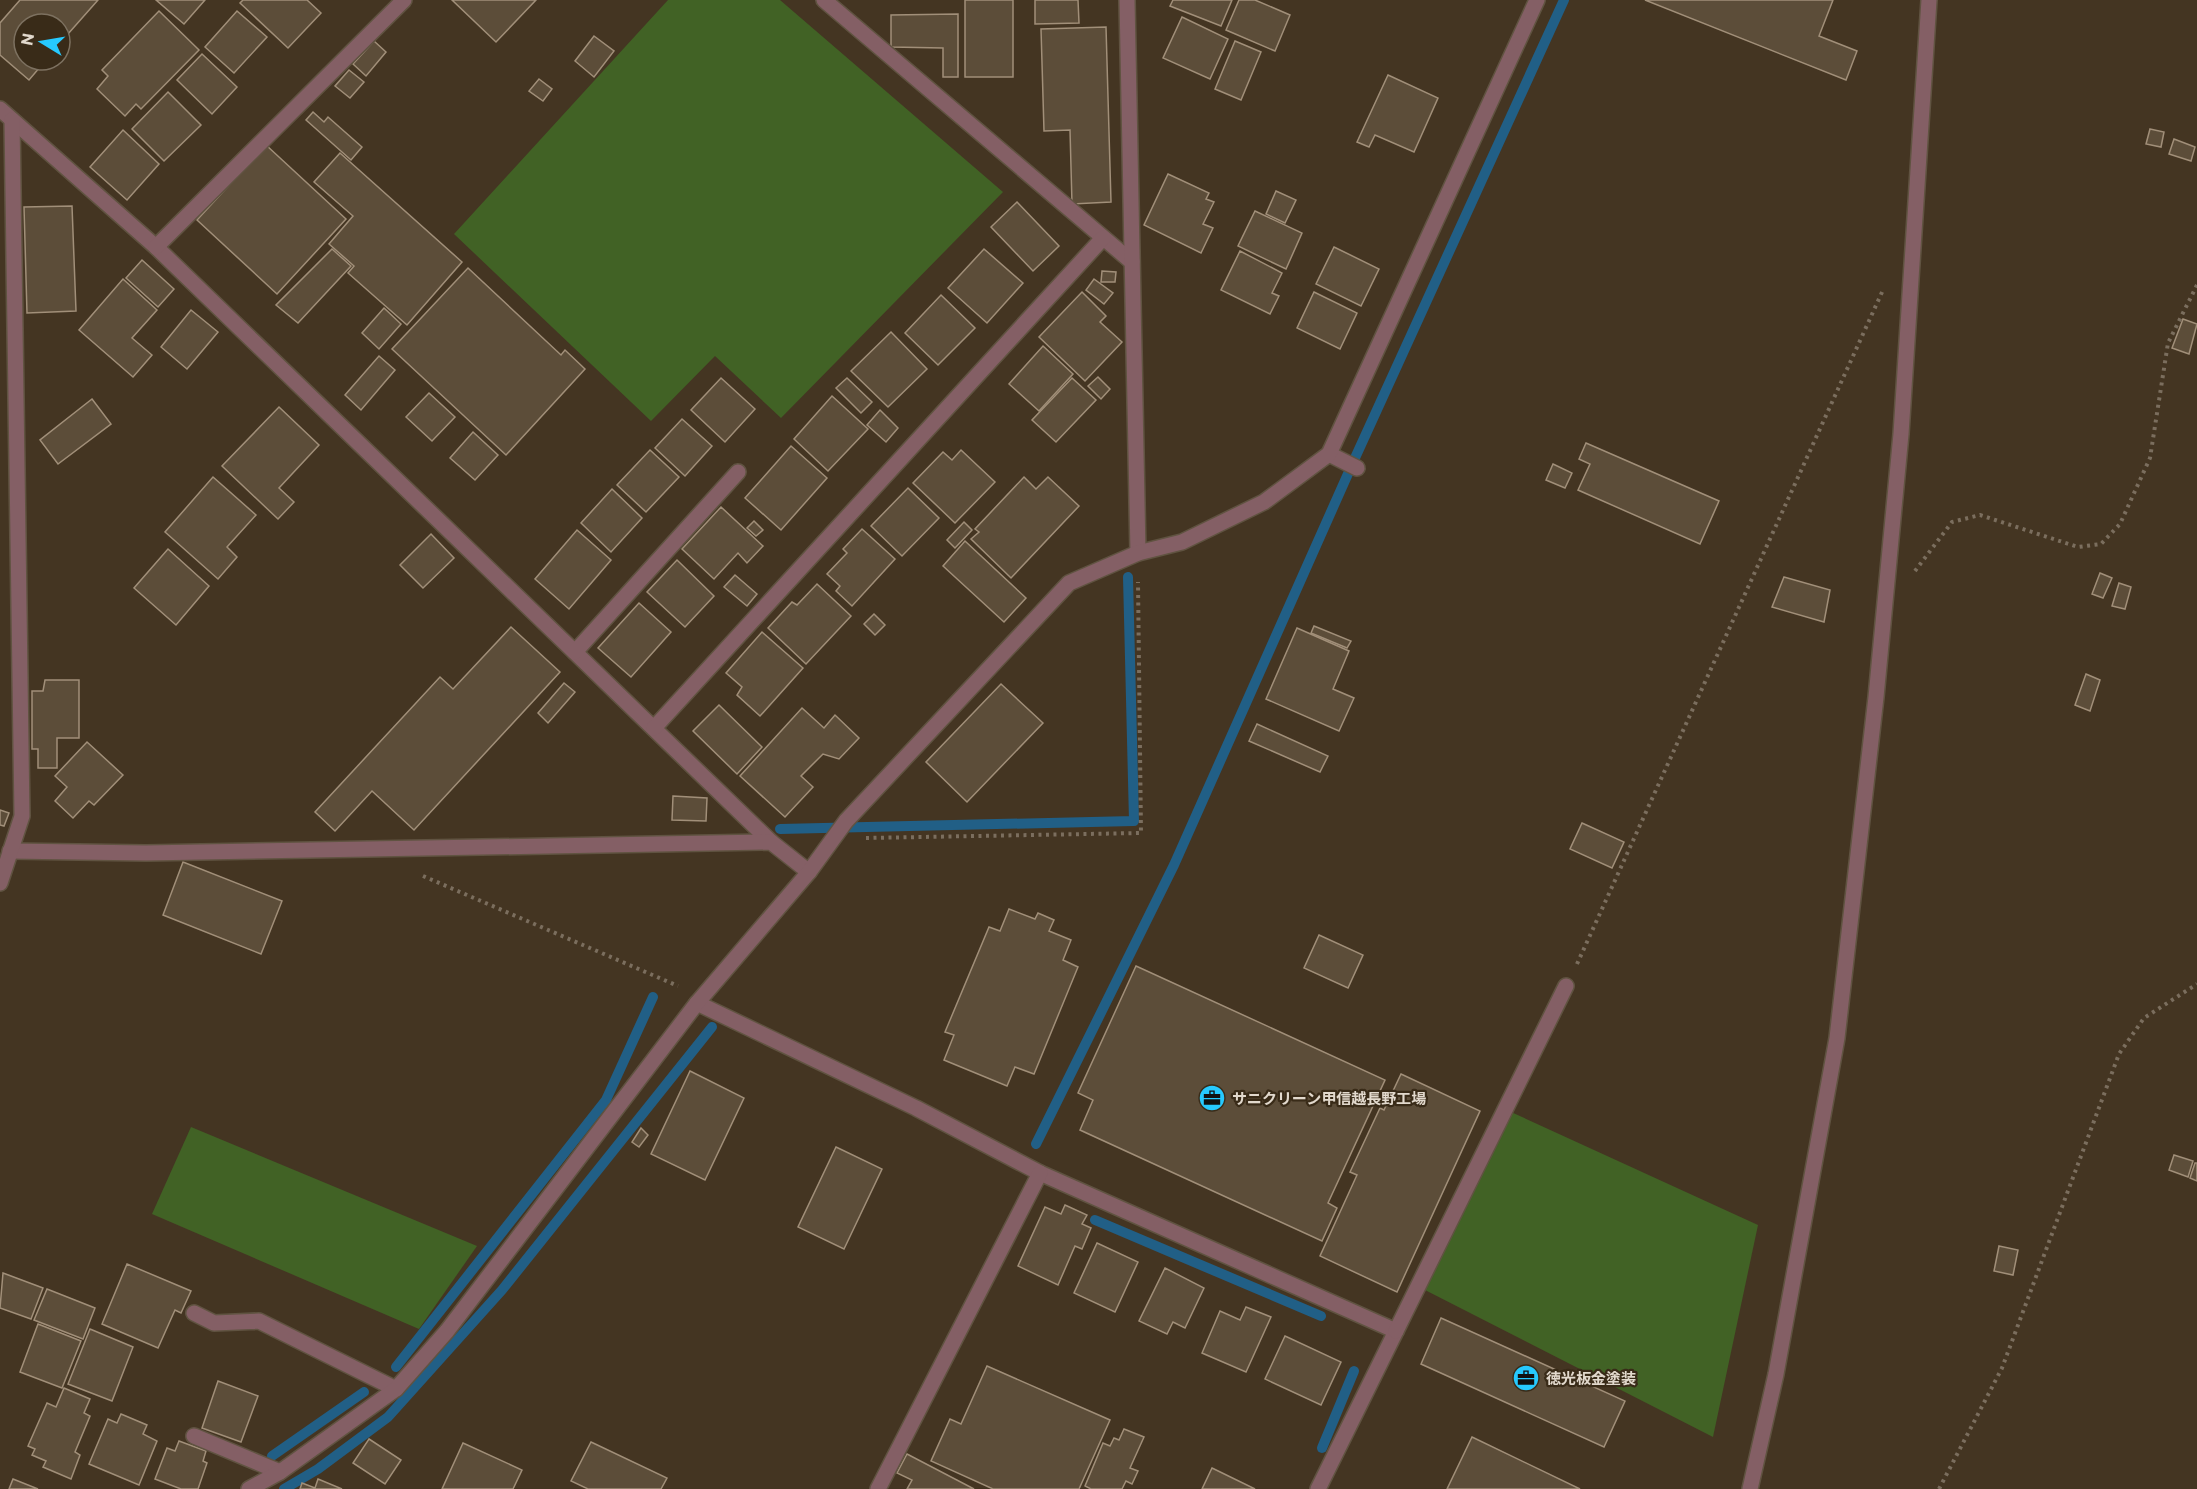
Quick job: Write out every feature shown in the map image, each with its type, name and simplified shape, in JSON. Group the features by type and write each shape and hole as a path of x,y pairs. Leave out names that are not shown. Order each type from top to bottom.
{"street":[{"path":"156,248 404,0"},
{"path":"824,0 1132,262"},
{"path":"1126,0 1138,553"},
{"path":"249,1489 280,1472 396,1389 447,1331 699,1000 808,872 835,839 846,821 1068,583 1138,553 1182,542 1264,502 1329,454 1537,0"},
{"path":"1750,1489 1776,1374 1837,1038 1876,697 1901,434 1929,0"},
{"path":"0,109 156,248 771,842 808,872"},
{"path":"0,884 8,843 22,816 12,120"},
{"path":"654,728 1103,238"},
{"path":"1329,454 1357,468"},
{"path":"574,652 738,472"},
{"path":"8,843 146,853 771,842"},
{"path":"1318,1489 1566,986"},
{"path":"699,1000 916,1108 1040,1173 1396,1331"},
{"path":"878,1489 1040,1173"},
{"path":"194,1313 214,1323 260,1321 396,1389"},
{"path":"194,1436 280,1472"}],"path":[{"path":"1914,573 1952,522 1980,515 2078,548 2101,544 2120,524 2150,458 2168,343 2197,285"},
{"path":"1566,986 1885,286"},
{"path":"835,839 1141,833 1138,553"},
{"path":"413,872 699,1000"},
{"path":"1939,1489 2002,1368 2119,1054 2144,1018 2197,984"}],"green space":[{"path":"668,0 780,0 1003,192 781,418 715,356 651,421 454,234"},
{"path":"1511,1112 1758,1225 1713,1437 1425,1290"},
{"path":"191,1127 477,1246 419,1329 152,1214"}],"building":[{"path":"20,0 98,0 72,29 72,12 12,12 12,65 0,55 0,23"},
{"path":"156,0 205,0 184,24"},
{"path":"243,0 307,0 321,13 288,48 240,3"},
{"path":"452,0 536,0 496,42"},
{"path":"965,0 1013,0 1013,77 965,77"},
{"path":"1035,0 1078,0 1079,23 1035,24"},
{"path":"1173,0 1232,0 1221,26 1170,6"},
{"path":"1239,0 1255,0 1290,15 1275,51 1226,30"},
{"path":"1645,0 1833,0 1819,36 1857,51 1846,80"},
{"path":"159,11 199,50 141,109 136,104 125,116 97,89 108,76 102,70"},
{"path":"237,11 267,37 234,73 205,47"},
{"path":"958,14 958,77 943,77 943,48 891,47 891,15"},
{"path":"1182,17 1228,39 1210,79 1163,58"},
{"path":"1106,27 1111,202 1072,204 1070,130 1044,131 1041,29"},
{"path":"594,36 614,51 594,77 575,61"},
{"path":"374,41 386,52 366,76 353,64"},
{"path":"1235,41 1261,52 1241,100 1215,89"},
{"path":"202,54 237,87 212,114 177,80"},
{"path":"349,70 364,82 350,98 335,86"},
{"path":"20,72 36,72 29,80"},
{"path":"1388,75 1438,98 1414,152 1375,135 1369,147 1357,142"},
{"path":"539,79 552,89 543,101 529,91"},
{"path":"168,92 201,125 164,161 132,129"},
{"path":"313,112 324,122 328,117 362,147 351,160 306,120"},
{"path":"2150,129 2164,132 2161,147 2146,144"},
{"path":"123,130 159,164 127,200 90,167"},
{"path":"2174,139 2195,147 2191,161 2169,154"},
{"path":"266,145 346,219 277,294 197,220"},
{"path":"340,153 462,262 407,325 348,273 354,266 329,244 353,216 314,182"},
{"path":"1168,174 1209,193 1206,199 1214,202 1203,224 1213,228 1201,253 1144,225"},
{"path":"1276,191 1296,200 1285,223 1266,214"},
{"path":"1017,202 1059,246 1033,271 991,227"},
{"path":"72,206 76,311 27,313 24,207"},
{"path":"1255,211 1302,233 1286,269 1238,246"},
{"path":"1334,247 1379,269 1361,306 1316,284"},
{"path":"332,249 351,266 298,323 276,305"},
{"path":"984,249 1023,283 987,323 948,288"},
{"path":"1240,251 1282,273 1272,293 1279,296 1270,314 1221,290"},
{"path":"142,260 174,289 158,307 126,278"},
{"path":"468,268 561,355 565,350 585,369 506,455 392,349"},
{"path":"1102,271 1116,272 1115,282 1101,282"},
{"path":"123,279 157,310 132,338 152,355 133,377 79,330"},
{"path":"1094,279 1113,293 1104,304 1086,290"},
{"path":"1082,292 1106,316 1100,322 1122,342 1085,381 1039,337"},
{"path":"1314,292 1357,313 1340,349 1297,328"},
{"path":"941,295 975,328 938,365 905,333"},
{"path":"384,308 401,324 379,349 362,333"},
{"path":"191,310 218,332 187,369 161,347"},
{"path":"2183,319 2197,324 2189,354 2172,348"},
{"path":"891,332 927,369 888,407 851,371"},
{"path":"1043,346 1073,374 1039,411 1009,384"},
{"path":"379,356 395,370 361,410 345,395"},
{"path":"1098,377 1110,389 1101,399 1088,386"},
{"path":"721,378 755,409 725,442 691,410"},
{"path":"847,378 872,402 861,413 836,388"},
{"path":"1072,378 1096,400 1056,442 1032,420"},
{"path":"429,393 455,417 432,441 406,417"},
{"path":"832,396 868,429 828,471 794,439"},
{"path":"92,399 111,424 58,464 40,440"},
{"path":"279,407 319,445 279,488 294,502 278,519 222,466"},
{"path":"880,410 898,428 886,442 867,425"},
{"path":"682,419 712,446 685,476 655,448"},
{"path":"473,432 498,455 475,480 450,458"},
{"path":"1586,443 1719,501 1700,544 1578,490 1590,464 1579,459"},
{"path":"791,446 827,478 781,530 745,498"},
{"path":"650,450 679,477 646,512 617,485"},
{"path":"961,450 995,482 955,523 913,483 943,452 952,460"},
{"path":"1553,464 1572,473 1565,488 1546,480"},
{"path":"213,477 256,515 227,547 237,557 218,579 165,532"},
{"path":"1024,477 1036,489 1048,477 1079,506 1011,578 971,539 979,532 975,529"},
{"path":"908,488 939,518 902,556 871,526"},
{"path":"612,489 642,518 611,552 581,523"},
{"path":"721,507 763,546 747,563 738,553 714,579 682,549"},
{"path":"754,521 763,530 756,536 747,528"},
{"path":"964,522 972,530 955,548 947,540"},
{"path":"862,529 895,559 852,606 836,591 840,586 827,574 847,553 843,549"},
{"path":"577,530 611,560 569,609 535,579"},
{"path":"431,534 454,558 423,588 400,565"},
{"path":"965,541 1026,598 1004,622 943,566"},
{"path":"168,549 209,586 176,625 134,588"},
{"path":"677,560 714,596 685,627 647,592"},
{"path":"2100,573 2112,578 2103,598 2092,594"},
{"path":"735,575 757,594 747,606 724,587"},
{"path":"1784,577 1830,590 1824,622 1772,607"},
{"path":"2119,583 2131,587 2125,609 2112,606"},
{"path":"817,584 851,616 806,664 768,628 792,602 797,605"},
{"path":"639,603 671,632 631,677 598,648"},
{"path":"874,614 885,625 875,635 864,624"},
{"path":"1314,626 1351,641 1347,648 1311,633"},
{"path":"511,627 560,672 414,830 372,791 335,831 315,812 440,677 453,689"},
{"path":"1297,628 1349,651 1333,689 1354,698 1339,731 1266,699"},
{"path":"762,632 803,668 760,716 737,695 742,687 726,673"},
{"path":"2086,674 2100,680 2090,711 2075,705"},
{"path":"45,680 79,680 79,738 57,738 57,768 38,768 38,749 32,749 32,691 43,691"},
{"path":"564,683 575,692 548,723 538,713"},
{"path":"1001,684 1043,723 967,802 926,762"},
{"path":"719,705 762,747 737,774 693,731"},
{"path":"802,708 824,728 835,715 859,738 839,759 823,754 801,776 813,787 785,817 740,776"},
{"path":"1257,724 1328,756 1320,772 1249,741"},
{"path":"87,742 123,775 94,805 89,801 73,818 55,801 67,787 55,776"},
{"path":"673,796 707,798 706,821 672,820"},
{"path":"0,810 9,813 4,826 0,825"},
{"path":"1582,823 1624,842 1612,868 1570,849"},
{"path":"183,862 282,901 261,954 163,915"},
{"path":"1009,909 1035,919 1038,913 1054,920 1049,931 1071,940 1063,960 1078,967 1034,1074 1015,1067 1007,1086 944,1060 954,1035 945,1032 989,927 1000,931"},
{"path":"1319,935 1363,955 1348,988 1304,968"},
{"path":"1136,966 1385,1080 1328,1203 1337,1208 1322,1241 1080,1130 1093,1100 1078,1093"},
{"path":"690,1071 744,1098 705,1180 651,1154"},
{"path":"1401,1074 1480,1111 1397,1292 1320,1256 1357,1175 1350,1172 1380,1108 1384,1110"},
{"path":"641,1128 648,1135 639,1147 632,1142"},
{"path":"836,1147 882,1169 844,1249 798,1227"},
{"path":"2174,1155 2193,1161 2188,1177 2169,1170"},
{"path":"2195,1163 2197,1163 2197,1181 2190,1178"},
{"path":"1065,1205 1087,1215 1082,1224 1091,1228 1082,1249 1075,1246 1058,1285 1018,1266 1045,1207 1061,1214"},
{"path":"1097,1243 1138,1262 1115,1312 1074,1293"},
{"path":"1999,1246 2018,1250 2013,1275 1994,1271"},
{"path":"127,1264 191,1291 181,1313 175,1310 158,1348 102,1324"},
{"path":"1165,1268 1204,1288 1185,1328 1173,1322 1167,1334 1139,1321"},
{"path":"3,1273 43,1288 31,1319 0,1308"},
{"path":"47,1289 95,1308 83,1339 34,1320"},
{"path":"1246,1307 1271,1317 1246,1372 1202,1353 1220,1311 1240,1320"},
{"path":"1441,1318 1625,1401 1604,1447 1421,1364"},
{"path":"38,1324 81,1341 62,1388 20,1372"},
{"path":"90,1329 133,1347 112,1401 68,1384"},
{"path":"1285,1336 1341,1362 1321,1405 1265,1379"},
{"path":"987,1366 1110,1420 1079,1489 993,1489 931,1461 950,1419 961,1424"},
{"path":"218,1381 258,1396 241,1442 202,1428"},
{"path":"64,1388 90,1399 84,1413 90,1416 75,1452 80,1455 71,1479 43,1467 46,1461 32,1455 35,1449 28,1446 47,1403 56,1407"},
{"path":"121,1414 147,1425 143,1434 157,1441 139,1485 89,1464 108,1419 117,1423"},
{"path":"1124,1429 1144,1437 1130,1468 1138,1471 1132,1484 1126,1481 1122,1489 1091,1489 1085,1486 1103,1443 1110,1446 1114,1438 1119,1440"},
{"path":"1472,1437 1580,1489 1447,1489"},
{"path":"369,1439 401,1460 385,1484 353,1463"},
{"path":"179,1441 206,1451 203,1461 207,1463 198,1489 181,1489 155,1479 167,1448 175,1451"},
{"path":"591,1442 667,1478 661,1489 588,1489 571,1481"},
{"path":"463,1443 522,1470 513,1489 442,1489"},
{"path":"907,1454 974,1489 907,1489 912,1480 897,1473"},
{"path":"1212,1468 1255,1489 1202,1489"},
{"path":"13,1479 38,1489 9,1489"},
{"path":"318,1479 342,1489 300,1489 302,1483 315,1488"}],"waterway":[{"path":"1036,1144 1174,865 1355,458 1564,0"},
{"path":"780,829 1134,821 1128,577"},
{"path":"396,1367 606,1100 653,997"},
{"path":"284,1489 318,1469 388,1417 502,1290 712,1027"},
{"path":"1095,1220 1321,1316"},
{"path":"1322,1448 1354,1371"},
{"path":"272,1456 364,1392"}],"place":[{"name":"サニクリーン甲信越長野工場","path":"1212,1098"},
{"name":"徳光板金塗装","path":"1526,1378"}]}
